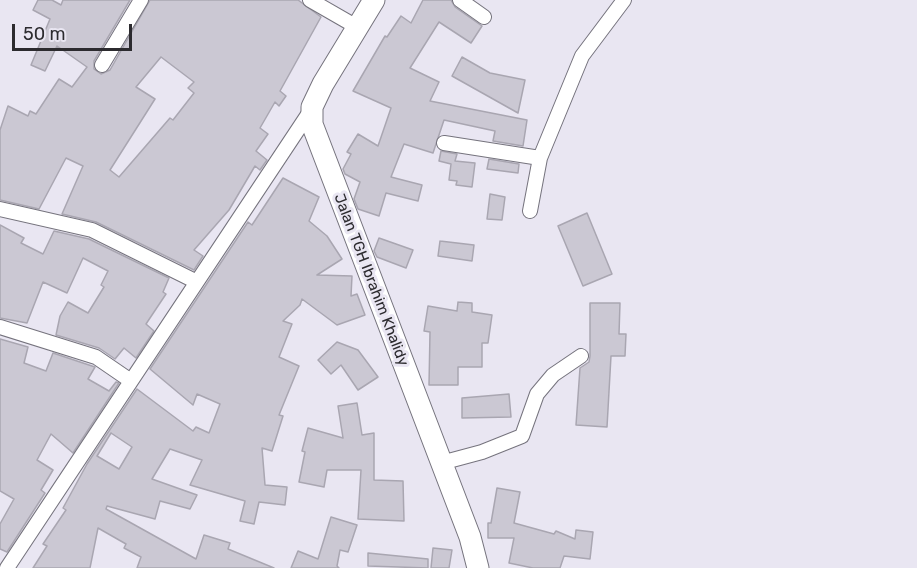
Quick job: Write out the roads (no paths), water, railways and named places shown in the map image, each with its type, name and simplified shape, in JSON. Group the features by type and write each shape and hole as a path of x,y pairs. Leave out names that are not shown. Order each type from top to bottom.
{"main road":[{"path":"312,107 374,0"},
{"name":"Jalan TGH Ibrahim Khalidy","path":"312,107 312,124 317,138 470,537 478,568"}],"street":[{"path":"102,65 141,0"},
{"path":"310,0 357,27"},
{"path":"460,0 484,17"},
{"path":"530,211 540,158 582,56 624,0"},
{"path":"7,568 312,107"},
{"path":"444,143 540,158"},
{"path":"0,209 92,230 195,281"},
{"path":"0,327 96,357 131,381"},
{"path":"441,463 482,452 522,436 537,394 553,375 581,356"}]}
